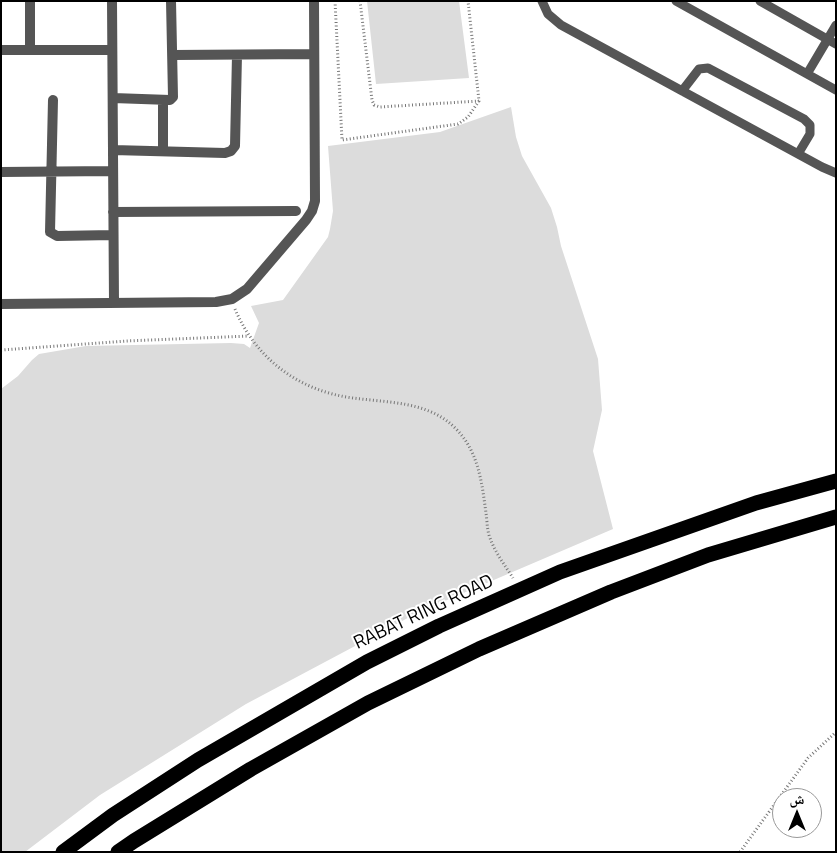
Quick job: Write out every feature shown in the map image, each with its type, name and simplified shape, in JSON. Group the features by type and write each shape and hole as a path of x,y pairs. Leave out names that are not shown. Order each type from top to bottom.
{"highway":[{"name":"RABAT RING ROAD","path":"63,852 114,815 190,765 298,700 366,662 439,626 560,572 664,534 756,503 836,481"},
{"path":"118,852 134,840 251,769 360,707 478,649 611,592 708,555 836,517"}],"street":[{"path":"30,1 30,50"},
{"path":"112,1 114,303"},
{"path":"113,98 172,99 174,93 171,1"},
{"path":"1,304 216,302 232,299 247,289 312,211 316,190 314,1"},
{"path":"1,50 112,50"},
{"path":"173,55 314,54"},
{"path":"113,150 225,153 234,148 237,55"},
{"path":"53,100 50,229 52,235 113,235"},
{"path":"163,100 163,151"},
{"path":"1,172 113,171"},
{"path":"113,212 296,211"}],"lane":[{"path":"542,1 548,14 561,25 836,173"},
{"path":"676,1 836,90"},
{"path":"760,1 836,44"},
{"path":"807,74 836,25"},
{"path":"682,91 699,69 708,68 804,118 811,130 798,154"}],"path":[{"path":"336,1 342,140 458,124 468,117 480,101 468,1"},
{"path":"360,1 374,105 380,107 480,101"},
{"path":"232,299 249,336 265,357 303,384 336,395 393,401 424,408 442,418 458,431 471,450 480,473 489,534 500,559 522,590"},
{"path":"1,350 126,341 249,336"},
{"path":"740,852 808,758 836,732"}],"shaded area":[{"path":"367,1 459,1 469,78 376,84"},
{"path":"511,107 516,137 522,156 551,208 561,246 598,359 602,410 593,451 613,529 419,612 246,704 100,795 25,852 1,852 1,389 18,376 39,354 86,346 231,343 244,344 250,348 259,323 251,306 283,300 328,237 333,211 328,146 440,132"}]}
